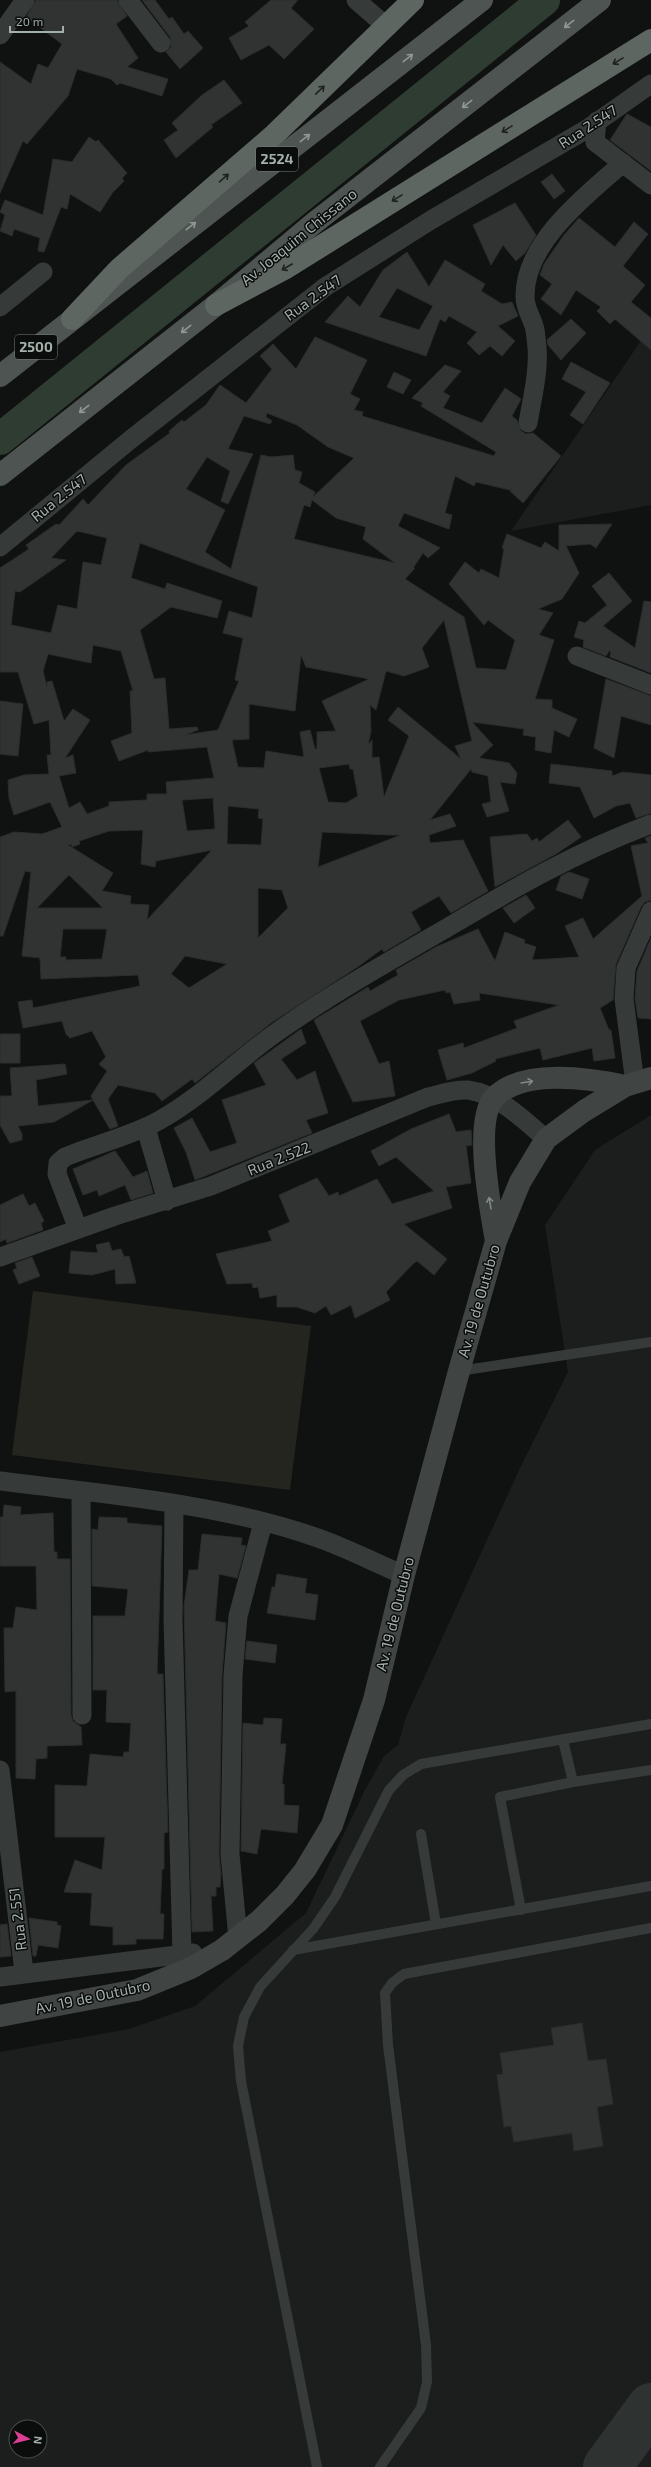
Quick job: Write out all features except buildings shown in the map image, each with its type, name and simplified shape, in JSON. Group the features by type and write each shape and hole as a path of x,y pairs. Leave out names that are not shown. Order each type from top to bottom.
{"highway":[{"path":"72,319 119,269 275,134 413,0"},
{"path":"216,305 286,268 651,40"}],"main road":[{"name":"2524","path":"72,319 482,0"},
{"name":"Av. Joaquim Chissano","path":"0,475 216,305 314,223 600,0"},
{"name":"2500","path":"0,376 72,319"}],"street":[{"path":"0,35 25,0"},
{"path":"128,0 160,43"},
{"path":"356,0 386,26"},
{"name":"Rua 2.547","path":"0,547 130,440 324,287 431,220 587,129 651,84"},
{"path":"597,121 595,142 651,185"},
{"path":"528,423 537,348 534,327 528,313 525,298 526,282 535,257 547,238 576,204 623,164"},
{"path":"0,307 43,272"},
{"path":"577,656 651,686"},
{"path":"78,1229 57,1174 58,1163 65,1156 146,1128 182,1106 276,1032 358,979 524,881 585,852 651,824"},
{"path":"496,1241 487,1185 484,1129 493,1099 512,1084 554,1078 637,1082 624,999 626,968 651,911"},
{"name":"Av. 19 de Outubro","path":"0,2016 137,1990 191,1968 230,1944 285,1895 305,1870 332,1825 374,1700 404,1575 459,1371 496,1241 520,1182 546,1139 584,1111 637,1082"},
{"name":"Rua 2.522","path":"0,1257 78,1229 211,1186 428,1097 451,1091 468,1090 493,1099 512,1109 546,1139"},
{"path":"146,1128 167,1201"},
{"path":"0,1481 174,1504 263,1523 315,1537 404,1575"},
{"path":"81,1491 82,1715"},
{"path":"174,1504 173,1619 182,1954"},
{"path":"0,1977 24,1972 182,1954 230,1944 233,1675 238,1616 263,1523"},
{"name":"Rua 2.551","path":"0,1770 24,1972"}],"lane":[{"path":"459,1371 651,1342"},
{"path":"317,2467 240,2081 238,2046 244,2017 260,1987 313,1929 335,1897 389,1790 403,1776 420,1764 651,1724"},
{"path":"563,1740 573,1782"},
{"path":"520,1910 500,1797 573,1782 651,1770"},
{"path":"421,1834 436,1924"},
{"path":"293,1950 651,1886"},
{"path":"380,2467 421,2408 427,2382 426,2345 388,2045 385,1993 392,1983 404,1974 651,1928"}],"shaded area":[{"path":"651,326 651,505 511,531"},
{"path":"651,1115 651,2467 0,2467 0,2052 129,2029 195,2006 306,1913 364,1792 384,1756 398,1745 406,1717 519,1470 568,1372 545,1225 595,1150"},
{"path":"33,1291 311,1326 290,1490 12,1455"}],"waterway":[{"path":"0,439 544,0"}],"taxiway":[{"path":"607,2467 651,2407"}]}
